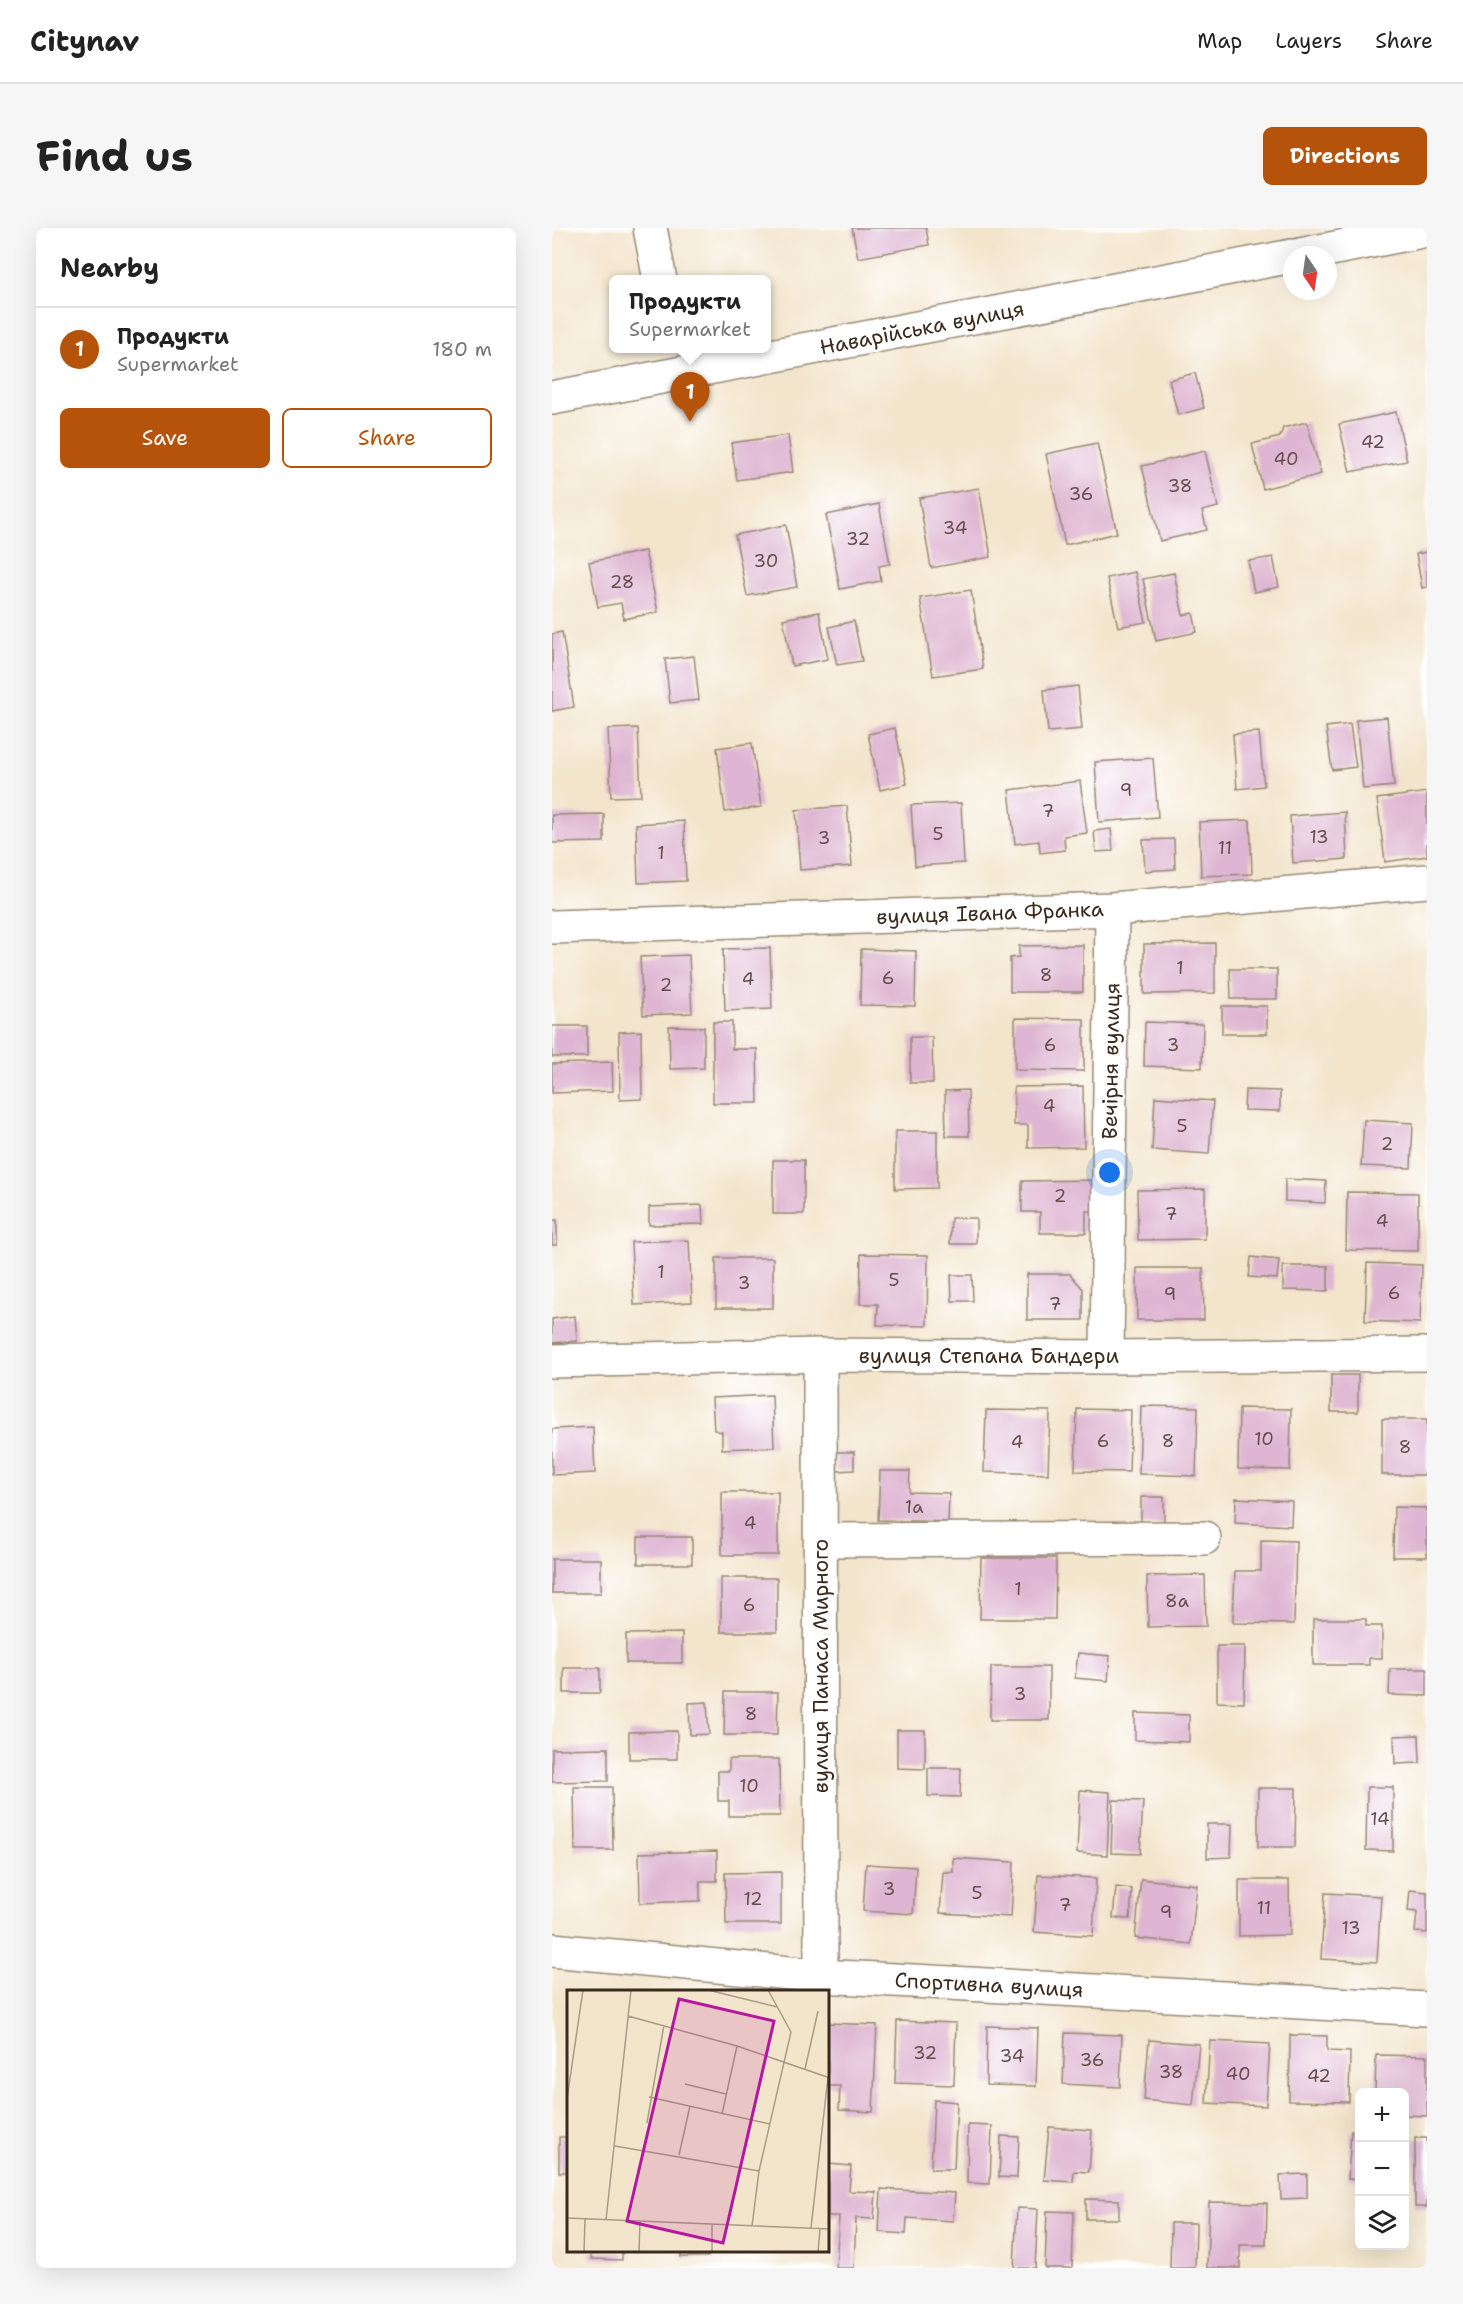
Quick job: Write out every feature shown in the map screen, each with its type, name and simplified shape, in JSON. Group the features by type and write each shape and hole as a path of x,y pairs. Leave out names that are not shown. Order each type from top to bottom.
{"street":[{"path":"650,228 659,275"},
{"name":"Наварійська вулиця","path":"1317,246 1427,230"},
{"name":"Наварійська вулиця","path":"771,345 1283,252"},
{"name":"Наварійська вулиця","path":"552,398 677,362 726,353"},
{"name":"вулиця Івана Франка","path":"552,927 1112,909 1427,881"},
{"name":"Вечірня вулиця","path":"1107,1357 1112,909"},
{"name":"вулиця Степана Бандери","path":"552,1361 820,1355 1107,1357 1427,1354"},
{"name":"вулиця Панаса Мирного","path":"820,1355 821,1976"},
{"path":"821,1540 1204,1538"},
{"name":"Спортивна вулиця","path":"552,1950 821,1976 1427,2009"}],"building":[{"path":"852,228 926,228 929,245 858,258"},
{"path":"1195,373 1204,408 1178,415 1169,380"},
{"path":"1396,412 1407,461 1350,472 1339,424"},
{"path":"1307,422 1321,474 1263,489 1252,444 1280,437 1283,428"},
{"path":"788,435 793,472 737,480 731,443"},
{"path":"1097,443 1117,533 1065,545 1046,454"},
{"path":"1205,451 1218,507 1202,511 1207,530 1160,541 1142,466"},
{"path":"979,488 991,557 931,568 919,498"},
{"path":"879,504 890,564 879,566 881,581 840,589 826,515"},
{"path":"786,525 797,587 747,596 735,535"},
{"path":"645,551 658,612 624,619 621,603 598,607 589,562"},
{"path":"1427,552 1427,587 1422,588 1416,554"},
{"path":"1273,557 1279,587 1254,592 1248,561"},
{"path":"1135,572 1146,622 1118,627 1107,578"},
{"path":"1174,573 1183,615 1193,613 1197,632 1156,641 1143,579"},
{"path":"971,590 983,669 933,676 920,598"},
{"path":"819,612 828,659 792,666 783,619"},
{"path":"854,621 862,661 837,665 829,627"},
{"path":"562,632 574,707 552,711 552,634"},
{"path":"694,656 699,700 670,703 665,659"},
{"path":"1078,686 1082,729 1048,732 1044,690"},
{"path":"1387,717 1394,786 1363,789 1356,720"},
{"path":"1350,724 1356,767 1332,770 1326,727"},
{"path":"638,728 641,796 611,797 608,729"},
{"path":"895,728 907,784 880,790 868,734"},
{"path":"1259,732 1264,786 1237,789 1233,734"},
{"path":"752,743 761,807 725,812 717,748"},
{"path":"1153,758 1158,817 1099,822 1095,762"},
{"path":"1080,781 1087,833 1064,836 1065,850 1040,853 1039,841 1015,844 1009,790"},
{"path":"1427,792 1427,856 1385,862 1377,799"},
{"path":"961,803 964,863 915,866 911,805"},
{"path":"847,806 852,866 800,870 796,810"},
{"path":"1345,812 1347,859 1293,863 1290,816"},
{"path":"604,814 604,842 552,843 552,815"},
{"path":"1250,820 1252,874 1201,876 1199,822"},
{"path":"684,821 686,881 638,883 636,824"},
{"path":"1111,829 1113,851 1096,852 1094,831"},
{"path":"1174,839 1175,869 1145,871 1143,840"},
{"path":"1215,943 1215,993 1144,994 1144,944"},
{"path":"1083,945 1083,992 1010,992 1010,958 1019,957 1019,946"},
{"path":"770,948 772,1009 725,1011 723,949"},
{"path":"861,949 916,951 915,1006 860,1005"},
{"path":"689,955 692,1013 643,1015 640,957"},
{"path":"1230,969 1277,969 1277,999 1231,999"},
{"path":"1222,1006 1267,1006 1267,1034 1222,1034"},
{"path":"1015,1018 1084,1019 1084,1071 1015,1070"},
{"path":"713,1022 732,1022 732,1049 757,1049 758,1103 713,1103"},
{"path":"1145,1022 1203,1024 1202,1068 1144,1066"},
{"path":"552,1026 587,1026 587,1057 552,1057"},
{"path":"669,1026 704,1027 704,1068 670,1069"},
{"path":"641,1031 642,1099 620,1100 619,1032"},
{"path":"910,1037 932,1037 933,1083 910,1083"},
{"path":"612,1062 613,1091 552,1093 552,1064"},
{"path":"1083,1086 1084,1147 1028,1148 1028,1125 1014,1125 1014,1087"},
{"path":"968,1090 969,1136 946,1136 945,1091"},
{"path":"1245,1090 1280,1091 1280,1111 1244,1110"},
{"path":"1155,1097 1213,1101 1209,1154 1152,1150"},
{"path":"1364,1120 1413,1123 1411,1168 1361,1166"},
{"path":"895,1131 937,1131 937,1188 895,1189"},
{"path":"773,1160 804,1160 804,1214 773,1214"},
{"path":"1285,1179 1326,1181 1325,1203 1285,1201"},
{"path":"1099,1180 1099,1211 1086,1211 1086,1233 1040,1233 1040,1212 1022,1212 1022,1181"},
{"path":"1205,1189 1205,1239 1138,1240 1137,1190"},
{"path":"1347,1192 1418,1193 1418,1251 1346,1250"},
{"path":"702,1205 703,1224 649,1225 649,1207"},
{"path":"951,1218 976,1218 976,1244 950,1244"},
{"path":"552,1220 557,1220 557,1245 552,1245"},
{"path":"689,1240 692,1302 634,1305 631,1242"},
{"path":"861,1254 928,1255 927,1326 877,1325 878,1304 860,1304"},
{"path":"1251,1257 1279,1260 1277,1279 1249,1277"},
{"path":"716,1258 773,1258 773,1308 716,1308"},
{"path":"1367,1263 1422,1265 1420,1323 1365,1321"},
{"path":"1283,1266 1328,1266 1328,1291 1283,1290"},
{"path":"1137,1268 1203,1268 1204,1320 1137,1320"},
{"path":"1027,1274 1070,1274 1083,1289 1083,1320 1027,1320"},
{"path":"951,1275 972,1275 973,1301 952,1301"},
{"path":"575,1316 577,1341 552,1343 552,1319"},
{"path":"1331,1375 1358,1375 1358,1412 1331,1412"},
{"path":"772,1395 774,1447 722,1449 722,1432 714,1430 712,1398"},
{"path":"1141,1406 1198,1407 1196,1476 1139,1474"},
{"path":"1239,1408 1291,1409 1290,1470 1238,1469"},
{"path":"1077,1409 1131,1410 1129,1472 1075,1471"},
{"path":"986,1410 1050,1411 1048,1474 984,1472"},
{"path":"1382,1419 1427,1419 1427,1475 1382,1475"},
{"path":"593,1427 595,1473 552,1475 552,1429"},
{"path":"836,1452 854,1452 854,1470 836,1471"},
{"path":"880,1471 910,1471 909,1492 949,1493 948,1522 878,1520"},
{"path":"722,1492 778,1492 778,1555 722,1555"},
{"path":"1141,1497 1164,1497 1164,1524 1141,1524"},
{"path":"1236,1498 1292,1501 1291,1526 1235,1523"},
{"path":"1394,1507 1427,1508 1427,1557 1393,1557"},
{"path":"638,1537 692,1537 692,1564 638,1564"},
{"path":"1261,1540 1296,1541 1294,1624 1233,1623 1235,1571 1261,1571"},
{"path":"981,1558 1056,1558 1055,1619 980,1619"},
{"path":"552,1559 601,1559 601,1593 552,1593"},
{"path":"1205,1575 1206,1626 1148,1627 1147,1576"},
{"path":"721,1578 777,1578 777,1632 721,1632"},
{"path":"1313,1619 1366,1619 1366,1626 1382,1626 1382,1658 1369,1658 1369,1665 1313,1665"},
{"path":"682,1633 682,1663 626,1663 626,1634"},
{"path":"1217,1646 1245,1646 1244,1703 1217,1702"},
{"path":"1078,1653 1110,1656 1108,1681 1075,1678"},
{"path":"991,1667 1049,1667 1049,1720 990,1720"},
{"path":"564,1668 600,1668 600,1693 564,1693"},
{"path":"1390,1669 1427,1669 1427,1696 1389,1695"},
{"path":"725,1692 778,1692 777,1735 724,1735"},
{"path":"707,1702 709,1734 690,1735 689,1703"},
{"path":"1135,1713 1189,1715 1189,1742 1135,1740"},
{"path":"897,1730 925,1730 925,1769 897,1768"},
{"path":"677,1731 677,1759 629,1759 629,1732"},
{"path":"1419,1735 1420,1763 1395,1764 1394,1736"},
{"path":"608,1748 608,1781 552,1782 552,1749"},
{"path":"729,1759 779,1759 780,1816 729,1816 729,1801 718,1801 718,1771 729,1771"},
{"path":"928,1768 961,1768 960,1797 928,1796"},
{"path":"574,1787 612,1787 613,1850 575,1850"},
{"path":"1367,1787 1393,1787 1393,1851 1366,1850"},
{"path":"1258,1788 1296,1788 1295,1847 1258,1847"},
{"path":"1080,1790 1110,1792 1107,1855 1077,1853"},
{"path":"1113,1800 1143,1801 1140,1854 1111,1853"},
{"path":"1207,1824 1232,1824 1231,1857 1207,1858"},
{"path":"717,1851 717,1881 700,1881 700,1901 640,1903 639,1853"},
{"path":"953,1858 1014,1862 1011,1917 940,1913 943,1872 953,1872"},
{"path":"866,1864 916,1867 913,1914 863,1911"},
{"path":"781,1872 781,1924 726,1924 725,1873"},
{"path":"1038,1875 1096,1878 1093,1936 1034,1932"},
{"path":"1141,1879 1197,1885 1191,1944 1135,1938"},
{"path":"1239,1880 1289,1880 1290,1935 1239,1936"},
{"path":"1116,1887 1132,1889 1130,1919 1113,1918"},
{"path":"1410,1890 1427,1892 1427,1933 1415,1932 1417,1912 1408,1911"},
{"path":"1325,1893 1381,1896 1377,1962 1321,1959"},
{"path":"897,2021 956,2023 954,2085 895,2083"},
{"path":"830,2023 877,2025 873,2112 839,2110 840,2086 830,2086"},
{"path":"987,2026 1038,2028 1036,2086 986,2085"},
{"path":"1065,2033 1122,2035 1120,2087 1063,2084"},
{"path":"1290,2035 1327,2036 1327,2051 1350,2052 1349,2102 1289,2101"},
{"path":"1149,2040 1199,2044 1193,2105 1144,2100"},
{"path":"1210,2041 1270,2044 1266,2106 1206,2103"},
{"path":"1376,2055 1427,2056 1427,2116 1409,2115 1409,2088 1375,2088"},
{"path":"934,2100 957,2102 954,2169 931,2169"},
{"path":"968,2125 992,2126 990,2184 967,2183"},
{"path":"1049,2127 1092,2130 1089,2172 1074,2171 1073,2182 1044,2180"},
{"path":"1351,2131 1355,2131 1355,2180 1348,2179"},
{"path":"1001,2136 1019,2137 1017,2178 999,2177"},
{"path":"559,2137 567,2137 567,2172 559,2172"},
{"path":"1415,2138 1427,2138 1427,2207 1415,2207"},
{"path":"830,2164 851,2166 849,2191 876,2192 874,2219 856,2218 854,2268 836,2268 839,2216 830,2216"},
{"path":"1307,2174 1307,2198 1281,2199 1280,2175"},
{"path":"881,2189 955,2193 953,2221 907,2218 906,2234 879,2232"},
{"path":"1086,2199 1119,2200 1119,2219 1086,2219"},
{"path":"1209,2202 1267,2203 1266,2245 1240,2245 1240,2268 1207,2268"},
{"path":"1017,2208 1038,2209 1035,2268 1014,2268"},
{"path":"1047,2211 1074,2212 1072,2268 1045,2268"},
{"path":"1171,2223 1196,2223 1195,2268 1170,2268"},
{"path":"591,2253 622,2253 622,2260 591,2259"},
{"path":"681,2253 708,2253 708,2257 681,2257"}],"place":[{"name":"Продукти","path":"690,422"}]}
